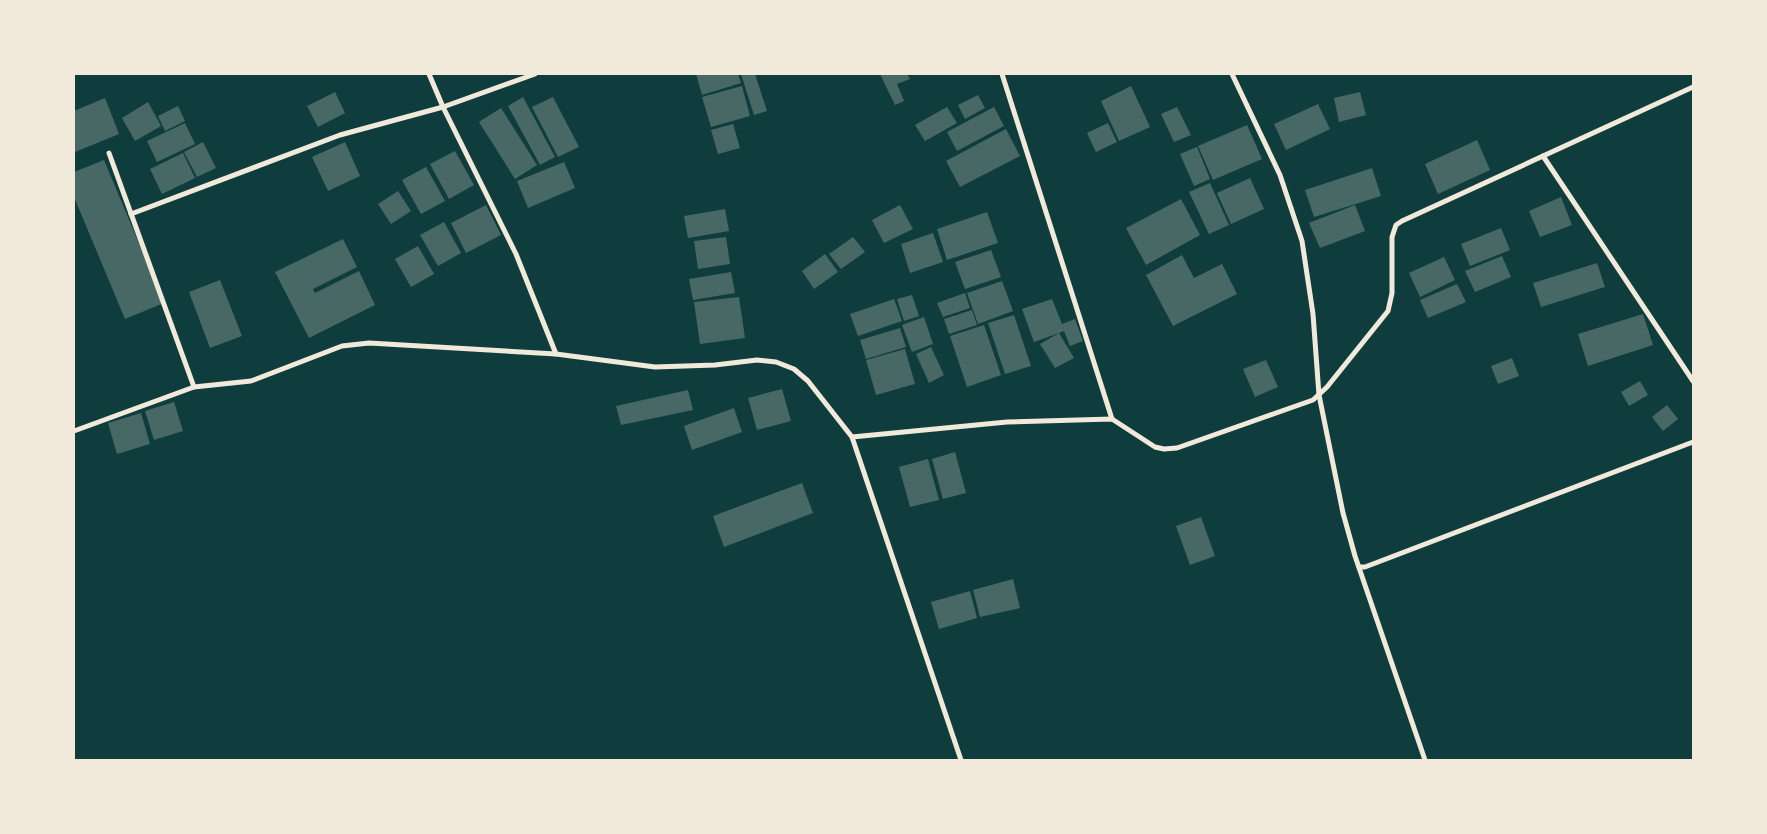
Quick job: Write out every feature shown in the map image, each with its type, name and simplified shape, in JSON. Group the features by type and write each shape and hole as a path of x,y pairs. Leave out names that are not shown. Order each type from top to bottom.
{"street":[{"path":"429,74 443,107 516,254 556,354"},
{"path":"131,214 340,135 443,107 535,74"},
{"path":"1002,74 1112,419"},
{"path":"1232,74 1280,174 1302,242 1313,314 1319,395 1343,514 1359,567 1425,760"},
{"path":"852,437 1006,422 1112,419 1155,447 1164,449 1177,448 1313,400 1388,311 1392,294 1392,236 1396,226 1402,221 1693,86"},
{"path":"109,153 194,387"},
{"path":"1544,156 1693,381"},
{"path":"74,431 194,387 251,381 342,346 369,343 556,354 655,367 716,365 757,360 776,362 794,370 808,381 852,437 962,760"},
{"path":"1359,567 1364,567 1693,442"}],"building":[{"path":"696,74 738,74 741,83 702,95"},
{"path":"741,74 755,74 767,111 754,115"},
{"path":"880,74 907,74 910,79 897,84 904,101 895,105"},
{"path":"742,86 750,116 711,127 702,97"},
{"path":"1131,86 1150,127 1119,141 1101,101"},
{"path":"335,92 345,113 318,127 307,106"},
{"path":"1360,92 1366,115 1339,122 1334,98"},
{"path":"978,95 985,108 965,119 958,105"},
{"path":"523,97 555,157 540,165 508,106"},
{"path":"553,97 579,147 558,157 532,107"},
{"path":"105,98 119,134 75,152 74,111"},
{"path":"148,102 161,126 135,141 122,118"},
{"path":"1318,104 1330,129 1286,150 1274,124"},
{"path":"178,106 185,121 165,131 158,116"},
{"path":"947,107 957,123 925,141 915,125"},
{"path":"994,107 1004,126 957,151 947,132"},
{"path":"1177,107 1191,135 1174,142 1161,114"},
{"path":"501,108 537,165 515,179 479,122"},
{"path":"185,123 195,144 157,162 147,141"},
{"path":"1108,123 1117,142 1096,152 1087,133"},
{"path":"733,124 740,148 718,154 711,130"},
{"path":"1247,125 1262,159 1213,180 1198,146"},
{"path":"1006,129 1020,156 960,187 946,161"},
{"path":"1477,140 1490,170 1438,194 1425,164"},
{"path":"203,142 216,168 197,177 184,152"},
{"path":"345,142 360,176 328,191 312,157"},
{"path":"1197,147 1210,179 1194,186 1180,154"},
{"path":"455,151 474,185 449,199 430,164"},
{"path":"183,153 195,178 162,194 150,169"},
{"path":"104,160 164,303 125,319 74,197 74,172"},
{"path":"564,162 575,188 528,208 517,181"},
{"path":"426,167 445,201 421,214 402,180"},
{"path":"1372,168 1381,196 1314,217 1305,190"},
{"path":"1250,178 1264,209 1231,224 1217,193"},
{"path":"1210,183 1229,225 1209,234 1189,192"},
{"path":"398,191 411,211 391,224 378,204"},
{"path":"1561,197 1572,225 1540,237 1529,211"},
{"path":"1181,199 1200,235 1146,265 1126,228"},
{"path":"486,205 501,235 466,253 451,223"},
{"path":"900,205 913,229 884,243 872,220"},
{"path":"1355,205 1365,231 1320,248 1309,223"},
{"path":"725,209 729,231 688,238 684,216"},
{"path":"987,212 998,243 947,260 937,229"},
{"path":"444,222 461,253 438,266 420,235"},
{"path":"1501,228 1510,250 1470,266 1461,244"},
{"path":"933,233 943,262 910,273 901,244"},
{"path":"726,237 730,264 698,269 694,241"},
{"path":"853,237 865,252 841,269 829,254"},
{"path":"343,239 357,267 313,289 315,293 359,271 375,305 309,338 275,272"},
{"path":"418,246 434,274 411,287 395,259"},
{"path":"991,250 1001,277 965,289 955,262"},
{"path":"825,254 838,272 814,289 802,271"},
{"path":"1182,255 1194,278 1222,264 1237,294 1173,326 1146,275"},
{"path":"1502,256 1511,277 1475,292 1465,271"},
{"path":"1444,257 1455,280 1420,297 1409,273"},
{"path":"1597,263 1605,287 1541,307 1533,283"},
{"path":"731,272 735,293 693,300 689,279"},
{"path":"220,280 242,336 210,348 189,292"},
{"path":"1002,281 1013,311 978,324 967,293"},
{"path":"1457,284 1466,302 1428,318 1420,300"},
{"path":"965,293 970,308 943,317 937,303"},
{"path":"912,295 919,316 904,321 897,299"},
{"path":"739,297 745,338 700,344 694,302"},
{"path":"894,299 902,321 858,336 850,314"},
{"path":"1052,299 1062,324 1075,319 1083,341 1070,346 1064,331 1034,342 1022,309"},
{"path":"972,310 977,325 949,334 944,319"},
{"path":"1643,314 1653,345 1588,366 1578,334"},
{"path":"1014,315 1031,366 1005,374 988,323"},
{"path":"924,317 933,344 912,352 902,325"},
{"path":"984,325 1001,375 967,387 950,336"},
{"path":"900,328 906,347 866,359 860,340"},
{"path":"1059,333 1074,358 1055,368 1040,344"},
{"path":"931,347 944,375 929,383 916,354"},
{"path":"905,349 915,384 876,395 866,360"},
{"path":"1512,358 1519,376 1498,384 1491,366"},
{"path":"1266,360 1278,387 1255,397 1243,369"},
{"path":"1640,381 1648,395 1629,406 1621,392"},
{"path":"782,389 791,421 757,430 748,398"},
{"path":"688,390 693,410 621,425 616,406"},
{"path":"174,402 183,431 154,440 145,411"},
{"path":"1667,405 1678,419 1663,431 1652,417"},
{"path":"734,408 742,432 692,450 684,426"},
{"path":"141,413 150,444 117,454 108,423"},
{"path":"955,452 966,493 943,499 932,459"},
{"path":"928,459 939,500 910,507 899,467"},
{"path":"802,483 813,513 724,547 713,516"},
{"path":"1201,517 1215,556 1190,565 1176,526"},
{"path":"1013,579 1020,608 980,617 973,590"},
{"path":"970,591 977,618 939,629 931,602"}]}
